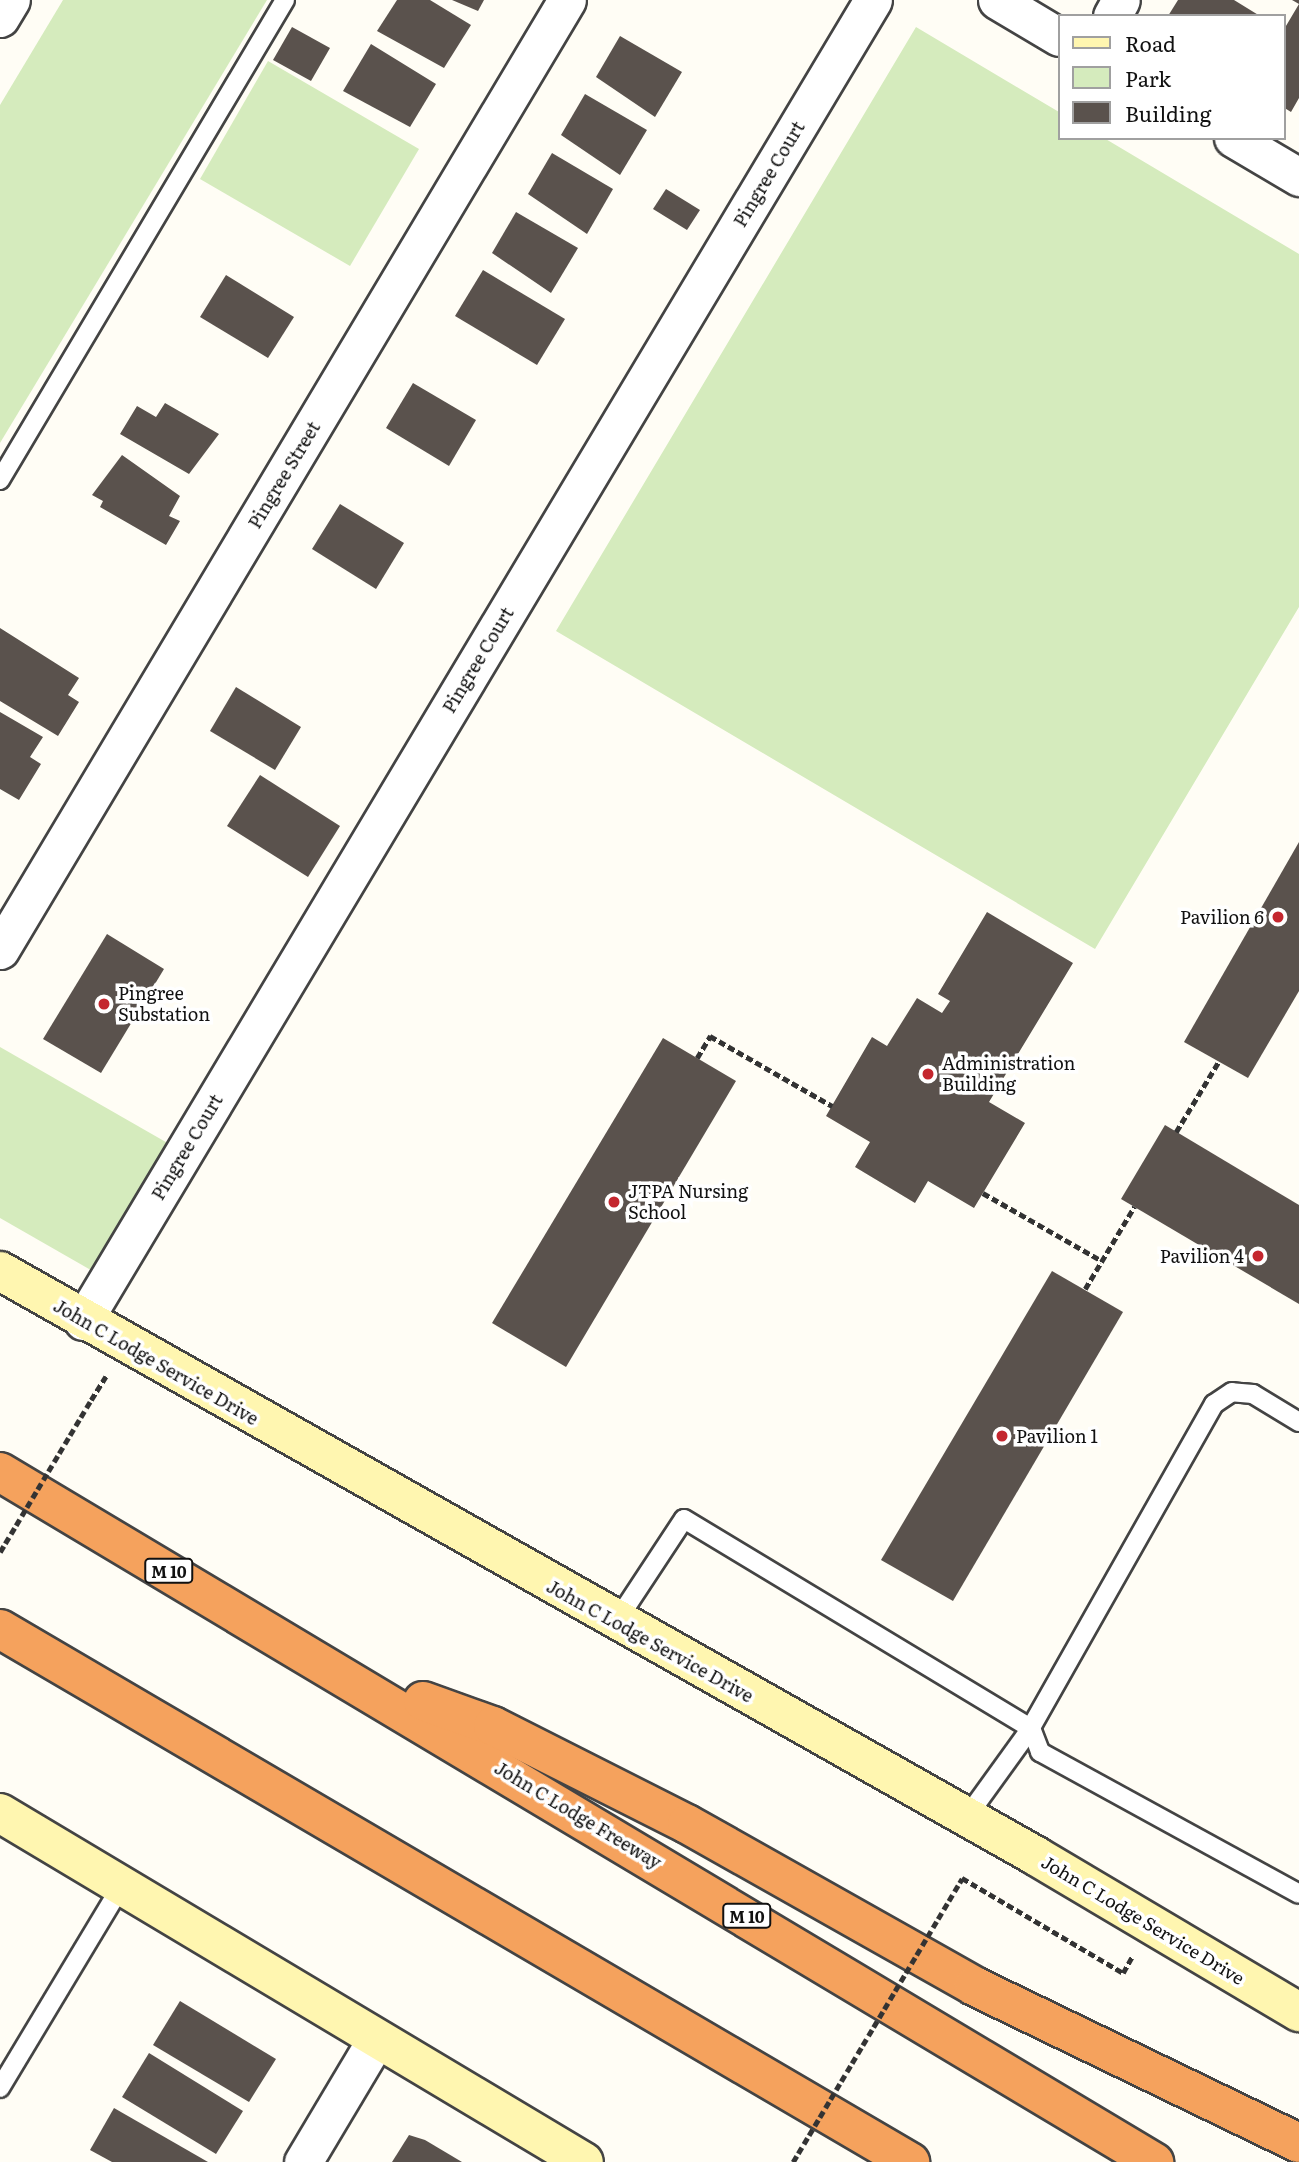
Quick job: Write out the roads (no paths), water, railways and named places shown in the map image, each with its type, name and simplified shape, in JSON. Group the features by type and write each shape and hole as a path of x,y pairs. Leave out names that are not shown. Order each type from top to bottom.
{"highway":[{"name":"John C Lodge Freeway","path":"0,1472 339,1670 1154,2162"},
{"path":"0,1629 910,2162"},
{"path":"339,1670 493,1727 687,1824 974,1986 1299,2143"}],"main road":[{"name":"John C Lodge Service Drive","path":"0,1271 83,1321 966,1818 1299,2012"},
{"path":"0,1813 584,2162"}],"street":[{"path":"0,18 11,0"},
{"name":"Pingree Street","path":"0,950 567,0"},
{"name":"Pingree Court","path":"83,1321 873,0"},
{"path":"997,0 1058,36"},
{"path":"1237,140 1298,175"},
{"path":"303,2162 377,2038"}],"lane":[{"path":"0,480 285,0"},
{"path":"966,1818 1031,1728 1214,1404 1232,1392 1253,1394 1299,1422"},
{"path":"616,1622 684,1519 1031,1728 1040,1752 1299,1894"},
{"path":"0,2088 122,1885"}],"place":[{"name":"Pavilion 6","path":"1278,917"},
{"name":"Pingree Substation","path":"104,1004"},
{"name":"Administration Building","path":"928,1074"},
{"name":"JTPA Nursing School","path":"614,1202"},
{"name":"Pavilion 4","path":"1258,1256"},
{"name":"Pavilion 1","path":"1002,1436"}]}
